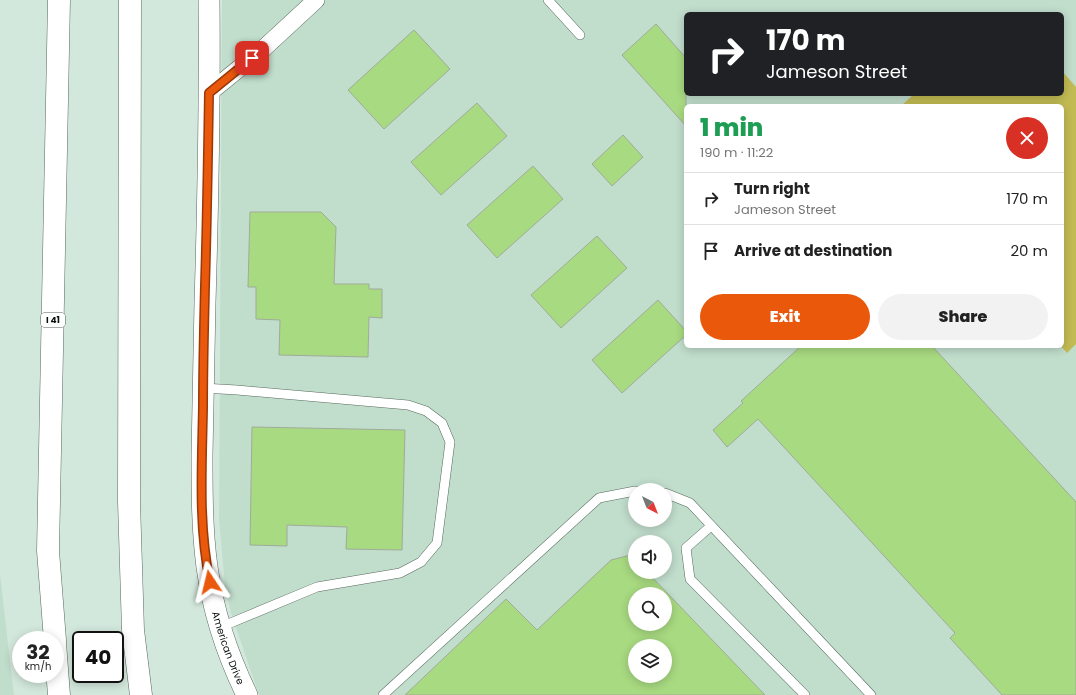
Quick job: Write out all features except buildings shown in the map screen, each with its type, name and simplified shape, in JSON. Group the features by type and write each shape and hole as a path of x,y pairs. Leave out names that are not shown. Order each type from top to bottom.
{"highway":[{"name":"I 41","path":"54,631 48,551 59,0"},
{"path":"130,0 129,502 133,630 141,695"},
{"path":"58,683 59,695"}],"street":[{"name":"American Drive","path":"209,0 209,93 202,498 207,568 221,627 231,657 247,695"},
{"path":"209,93 263,49 316,0"}],"lane":[{"path":"548,0 580,35"},
{"path":"203,388 408,405 426,411 442,423 450,442 437,543 421,562 400,573 317,587 221,627"},
{"path":"383,695 599,498 628,492"},
{"path":"672,496 690,503 871,695"},
{"path":"711,526 686,548 690,579 804,695"}],"shaded area":[{"path":"222,0 1076,0 1076,695 259,695 231,613 225,586 219,518"},
{"path":"1064,73 1076,87 1076,344 1067,353 1063,348 1064,348 1064,104 903,104 912,96 1064,96"},
{"path":"0,574 14,695 0,695"}],"route":[{"path":"210,582 207,568 202,486 209,93 252,58"}]}
